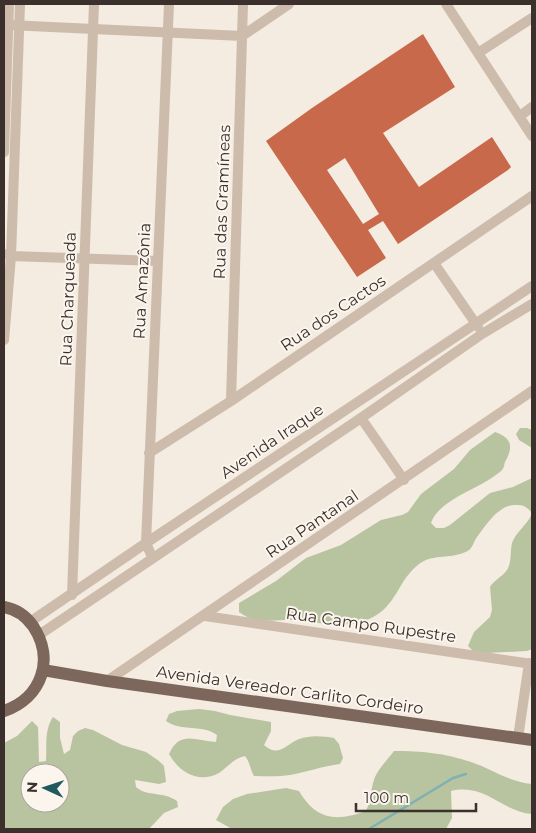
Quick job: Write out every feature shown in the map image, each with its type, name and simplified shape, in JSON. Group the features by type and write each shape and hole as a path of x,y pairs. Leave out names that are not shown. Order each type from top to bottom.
{"main road":[{"path":"4,606 20,614 30,622 39,635 44,652 43,670 33,691 25,700 4,711"},
{"name":"Avenida Vereador Carlito Cordeiro","path":"43,670 107,681 532,740"}],"street":[{"name":"Rua Charqueada","path":"72,595 94,4"},
{"name":"Rua Amazônia","path":"152,557 146,543 169,4"},
{"name":"Rua das Gramíneas","path":"231,401 243,4"},
{"path":"14,25 242,36 289,4"},
{"path":"446,4 532,136"},
{"path":"4,340 14,25 12,6"},
{"path":"478,53 532,18"},
{"path":"4,152 5,82 14,25"},
{"path":"520,116 532,107"},
{"name":"Rua dos Cactos","path":"149,452 231,401 532,196"},
{"path":"7,255 158,261"},
{"path":"434,263 482,334"},
{"name":"Avenida Iraque","path":"30,622 532,286"},
{"name":"Avenida Iraque","path":"39,635 482,334 532,304"},
{"name":"Rua Pantanal","path":"107,681 532,392"},
{"path":"361,418 404,480"},
{"name":"Rua Campo Rupestre","path":"205,616 530,664"},
{"path":"518,738 530,664"}],"green space":[{"path":"520,428 532,430 532,448 519,440 516,434"},
{"path":"495,432 505,437 510,444 503,469 441,508 431,523 436,528 444,528 490,493 513,487 532,478 532,513 521,505 504,508 489,521 469,550 457,555 431,559 419,564 411,571 392,601 379,614 369,619 350,624 330,624 290,620 257,620 239,612 239,603 276,581 306,558 341,545 381,520 408,512 421,494 454,469 470,450"},
{"path":"532,513 532,649 527,651 487,653 473,651 468,646 474,632 490,617 492,610 490,587 507,570 510,564 512,543"},
{"path":"199,709 271,722 271,731 264,745 269,749 282,749 303,738 316,736 334,738 339,744 343,758 340,764 296,774 254,776 245,756 231,763 219,773 211,776 197,777 184,771 169,754 173,747 183,739 216,742 217,735 205,730 178,726 166,721 169,714 177,711"},
{"path":"53,717 60,722 60,738 64,754 70,750 73,736 85,728 93,730 122,745 146,752 164,766 166,782 159,784 135,780 136,787 145,792 172,798 177,801 178,807 164,813 149,829 4,829 4,743 17,736 32,721 38,727 39,762 46,761 48,727"},
{"path":"394,751 424,752 452,756 516,781 532,784 532,814 521,812 484,794 463,790 451,791 452,818 446,829 232,829 216,820 223,807 233,799 247,794 286,788 299,791 312,808 328,816 345,817 366,811 375,777"}],"building":[{"path":"423,34 455,87 383,133 419,187 492,137 511,167 398,244 383,221 368,230 386,258 357,277 266,141","holes":["345,158 379,214 363,224 327,170"]}],"waterway":[{"path":"369,829 453,778 466,774"}]}
